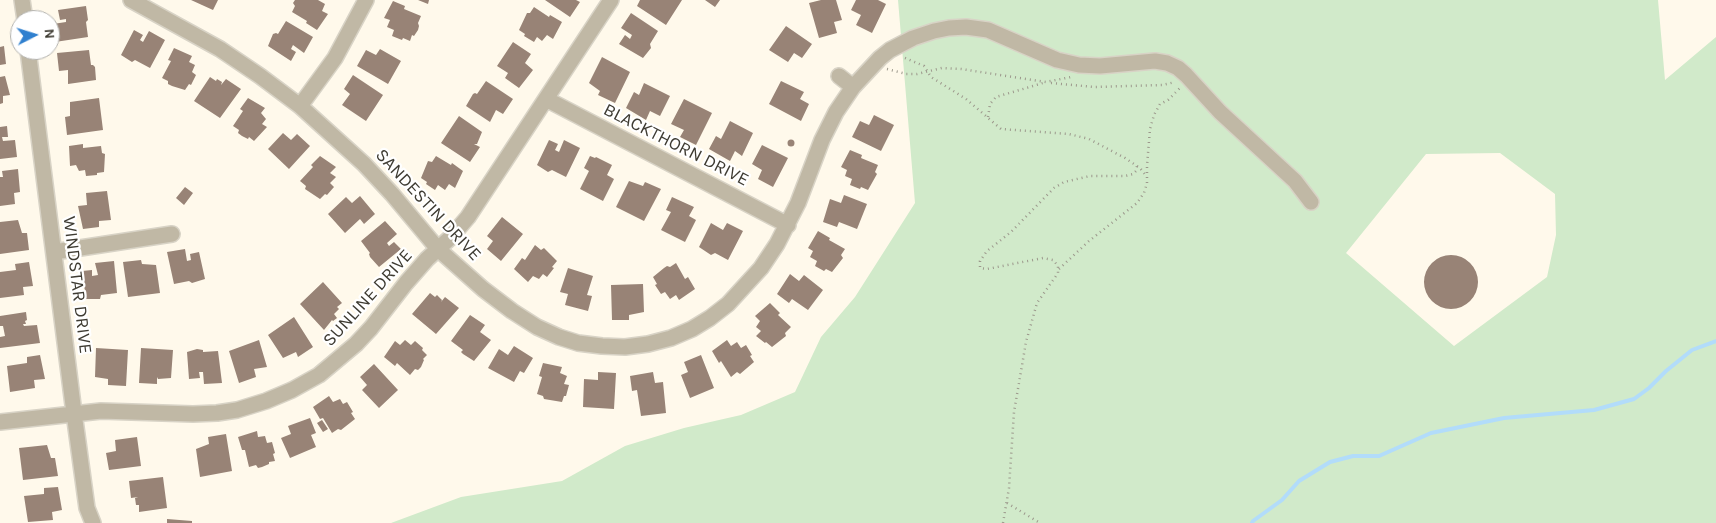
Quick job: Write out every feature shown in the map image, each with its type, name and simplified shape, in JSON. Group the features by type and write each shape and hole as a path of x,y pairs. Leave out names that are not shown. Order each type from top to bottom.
{"street":[{"name":"SANDESTIN DRIVE","path":"132,0 150,4 260,76 300,106 364,164 438,249 483,289 537,327 578,343 625,347 648,344 671,338 692,329 728,304 750,281 778,244 798,203 822,140 836,112 853,87 875,63 896,47 934,31 966,27 988,30 1057,60 1079,65 1100,66 1154,61 1167,63 1178,68 1220,112 1295,181 1311,202"},
{"path":"300,106 335,58 366,0"},
{"name":"SUNLINE DRIVE","path":"0,422 101,411 193,414 237,410 292,390 327,369 371,328 406,283 468,217 611,0"},
{"name":"WINDSTAR DRIVE","path":"29,60 87,508 93,523"},
{"path":"839,76 853,87"},
{"name":"BLACKTHORN DRIVE","path":"546,99 788,225"},
{"path":"54,252 172,234"}],"path":[{"path":"896,47 902,57 924,66 931,78 966,99 1001,129 1047,131 1088,139 1125,158 1137,166 1147,177"},
{"path":"875,63 897,73 917,74 942,68 961,69 1094,87 1163,85 1189,80"},
{"path":"988,117 990,104 996,97 1008,92 1072,77"},
{"path":"1058,268 1137,203 1144,194 1150,129 1154,115 1160,104 1168,100 1189,80"},
{"path":"1003,523 1007,503 1013,421 1026,342 1037,303 1058,273 1058,268 1053,260 1044,258 987,269 980,268 980,261 987,251 1011,232 1054,188 1064,182 1090,176 1133,174 1137,166"},
{"path":"1007,503 1040,523"}],"green space":[{"path":"898,0 1658,0 1665,80 1716,37 1716,523 391,523 461,497 562,481 625,446 684,428 741,415 795,392 821,337 855,297 915,203","holes":["1500,153 1555,194 1556,235 1547,277 1454,346 1346,253 1426,154"]}],"building":[{"path":"191,0 218,0 213,10"},
{"path":"295,0 318,0 325,4 322,11 328,14 317,30 292,12"},
{"path":"418,0 429,0 428,4"},
{"path":"545,0 576,0 580,2 570,17"},
{"path":"640,0 682,0 666,25 637,6"},
{"path":"705,0 720,0 715,7"},
{"path":"821,0 836,0 842,20 834,22 837,33 819,38 809,3"},
{"path":"856,0 878,0 886,4 872,33 856,25 861,15 851,10"},
{"path":"393,1 405,6 404,9 421,16 418,30 414,36 412,35 410,41 392,36 394,30 387,27 390,20 384,18"},
{"path":"86,6 88,37 60,41 60,23 66,22 66,19 60,20 60,10 58,10"},
{"path":"534,7 549,17 550,15 562,22 553,39 547,35 542,41 537,37 534,42 524,36 525,34 519,30 527,13 530,13"},
{"path":"631,13 658,31 650,44 651,48 643,58 619,44 625,35 630,39 632,35 621,28"},
{"path":"286,21 313,37 304,53 293,45 291,49 296,52 291,61 268,46 273,34 278,34"},
{"path":"786,26 812,44 802,58 794,53 788,62 769,50"},
{"path":"134,30 143,35 140,40 143,42 149,31 165,40 150,68 135,60 132,62 121,55"},
{"path":"513,42 531,54 525,63 533,70 519,88 505,78 508,73 497,66"},
{"path":"4,46 6,64 0,65 0,47"},
{"path":"174,48 192,56 189,62 195,65 192,72 196,75 191,85 189,84 185,90 168,84 168,81 162,78 171,61 168,60"},
{"path":"380,49 401,61 388,84 357,66 366,50 376,55"},
{"path":"89,50 91,65 95,67 96,80 68,84 68,70 59,71 58,60 60,60 60,53"},
{"path":"602,57 630,72 615,103 598,95 600,91 589,83"},
{"path":"353,75 383,95 366,121 342,105 350,94 344,89"},
{"path":"5,76 10,95 3,96 3,103 0,104 0,77"},
{"path":"210,77 222,82 221,85 226,79 241,89 220,118 194,101"},
{"path":"486,81 513,99 503,114 496,110 490,122 466,106 473,94 477,94"},
{"path":"781,81 804,92 800,99 809,104 801,121 769,104"},
{"path":"644,83 670,96 660,116 650,111 646,120 626,108 634,92 639,95"},
{"path":"99,98 103,130 67,135 65,117 70,116 70,102"},
{"path":"248,98 265,108 261,113 266,119 262,124 267,127 254,141 249,137 248,139 242,136 238,133 239,130 233,126 243,111 240,109"},
{"path":"684,99 712,113 696,145 680,137 684,130 671,124"},
{"path":"874,115 894,125 881,151 852,137 860,121 869,125"},
{"path":"459,116 482,132 477,144 474,144 480,147 470,162 441,143"},
{"path":"730,121 753,133 742,156 735,151 730,161 709,149 716,136 721,139"},
{"path":"7,126 8,137 2,137 3,141 15,140 17,157 0,159 0,127"},
{"path":"283,133 291,140 297,134 310,146 289,169 268,149"},
{"path":"549,140 558,144 555,150 559,152 564,140 580,148 566,177 552,170 548,172 537,165"},
{"path":"791,140 794,143 791,146 788,143"},
{"path":"83,144 83,148 101,146 102,153 105,154 104,172 86,176 85,170 79,171 76,165 70,166 69,146"},
{"path":"762,145 788,158 773,187 758,179 762,170 752,164"},
{"path":"850,150 862,155 861,158 878,165 875,172 877,174 868,190 850,185 852,179 845,176 847,170 841,167"},
{"path":"320,156 336,167 330,173 336,177 330,183 334,187 327,195 325,194 320,199 305,189 306,186 300,181"},
{"path":"436,156 451,165 452,163 463,171 455,188 449,184 445,190 438,185 435,190 421,178 428,161 432,162"},
{"path":"590,156 612,165 607,175 614,179 603,201 580,189 589,171 584,168"},
{"path":"18,169 20,192 14,193 15,204 0,206 0,177 3,177 2,171"},
{"path":"629,181 643,186 645,182 661,189 644,221 616,207"},
{"path":"185,187 193,193 184,205 176,198"},
{"path":"107,191 111,220 99,221 99,227 83,229 78,206 87,205 86,193"},
{"path":"844,195 867,204 857,229 839,222 837,227 823,222 830,199 841,203"},
{"path":"360,196 375,214 364,224 360,219 345,233 328,214 346,197 352,203"},
{"path":"672,197 694,207 689,216 696,220 685,242 661,230 671,212 666,210"},
{"path":"502,217 523,234 501,261 487,249 493,241 487,236"},
{"path":"18,220 22,233 27,233 29,250 0,254 0,222"},
{"path":"385,221 397,234 387,243 389,246 394,242 401,249 379,267 370,257 370,253 361,241"},
{"path":"711,223 723,230 727,223 743,231 728,260 715,253 711,255 699,247"},
{"path":"818,231 845,249 841,255 843,258 832,272 826,269 824,271 815,266 817,261 810,257 813,251 808,248"},
{"path":"535,245 541,250 544,248 557,261 547,277 543,274 539,279 533,276 528,282 514,269 522,258 525,260"},
{"path":"185,249 187,261 191,260 190,254 199,252 205,279 192,283 189,281 174,284 167,252"},
{"path":"1451,255 1461,257 1470,263 1476,272 1478,282 1476,292 1470,301 1461,307 1451,309 1441,307 1432,301 1426,292 1424,282 1426,272 1432,263 1441,257"},
{"path":"141,260 142,264 156,265 160,293 128,297 123,262"},
{"path":"114,261 117,293 101,295 100,299 86,299 82,271 92,270 92,276 98,275 95,263"},
{"path":"29,262 33,286 23,287 24,295 0,298 0,272 16,270 15,264"},
{"path":"676,263 685,279 688,277 695,289 679,300 676,295 670,299 665,292 661,294 655,285 657,284 653,277 667,266 670,267"},
{"path":"568,268 593,276 587,295 592,296 588,311 565,305 568,294 560,292"},
{"path":"790,274 799,281 804,275 823,290 808,310 792,299 789,303 777,294"},
{"path":"323,282 342,303 337,307 339,309 334,314 337,318 332,320 324,330 300,304"},
{"path":"643,284 644,312 629,315 629,320 612,320 611,285"},
{"path":"430,293 435,297 437,295 442,300 441,302 445,297 459,308 436,334 412,314"},
{"path":"770,303 780,313 778,315 791,327 785,333 786,336 772,347 756,336 761,331 756,327 760,321 755,316"},
{"path":"26,312 26,324 23,324 24,326 37,325 40,343 0,348 0,337 5,336 3,326 0,326 0,316"},
{"path":"470,315 485,325 480,332 491,340 474,361 463,354 461,352 463,350 451,341"},
{"path":"294,317 313,347 298,357 296,352 283,358 268,335"},
{"path":"259,340 267,367 254,369 256,377 239,383 229,351"},
{"path":"405,340 411,345 415,341 423,348 422,350 427,355 423,359 421,367 418,370 415,369 410,375 397,363 395,366 384,357 395,341 400,345"},
{"path":"727,340 731,346 737,342 741,348 746,345 754,362 740,374 737,372 731,377 712,351"},
{"path":"514,346 533,358 524,373 520,371 514,382 488,368 499,349 508,355"},
{"path":"96,348 128,350 126,386 108,385 108,379 95,377"},
{"path":"141,348 173,350 171,378 158,379 157,377 157,384 139,383"},
{"path":"197,349 203,350 203,352 218,351 222,383 204,384 203,372 199,372 200,378 189,379 187,352"},
{"path":"40,355 45,379 34,380 35,388 10,392 7,366 27,363 27,357"},
{"path":"701,355 714,388 690,398 681,375 688,372 684,362"},
{"path":"543,363 562,367 560,373 567,376 564,384 569,385 562,402 544,399 543,396 537,394 542,377 539,376"},
{"path":"374,364 398,390 379,408 362,390 367,385 360,377"},
{"path":"598,372 616,373 614,409 583,407 584,379 598,380"},
{"path":"653,372 655,383 663,382 666,413 641,416 637,390 632,391 630,376"},
{"path":"329,396 333,402 340,399 343,404 347,402 355,419 341,430 338,429 332,433 323,418 320,419 313,407"},
{"path":"310,418 316,433 311,435 316,447 290,458 281,438 291,434 288,426"},
{"path":"322,420 328,429 323,432 317,423"},
{"path":"257,431 258,437 265,436 267,443 272,442 275,453 273,454 275,461 258,468 256,465 249,467 245,450 242,450 238,437"},
{"path":"226,434 232,471 200,477 196,449 209,444 208,437"},
{"path":"137,437 141,466 109,470 106,453 116,451 115,440"},
{"path":"47,445 51,458 55,458 58,476 23,480 19,448"},
{"path":"163,477 167,508 139,512 139,505 136,505 135,498 138,497 131,498 129,481"},
{"path":"58,487 62,510 52,512 53,520 28,522 24,496 44,494 44,488"},
{"path":"167,519 192,521 192,523 167,523"}],"waterway":[{"path":"1252,523 1282,500 1299,481 1330,462 1353,456 1379,456 1431,433 1504,418 1594,410 1634,399 1692,350 1716,341"}]}
